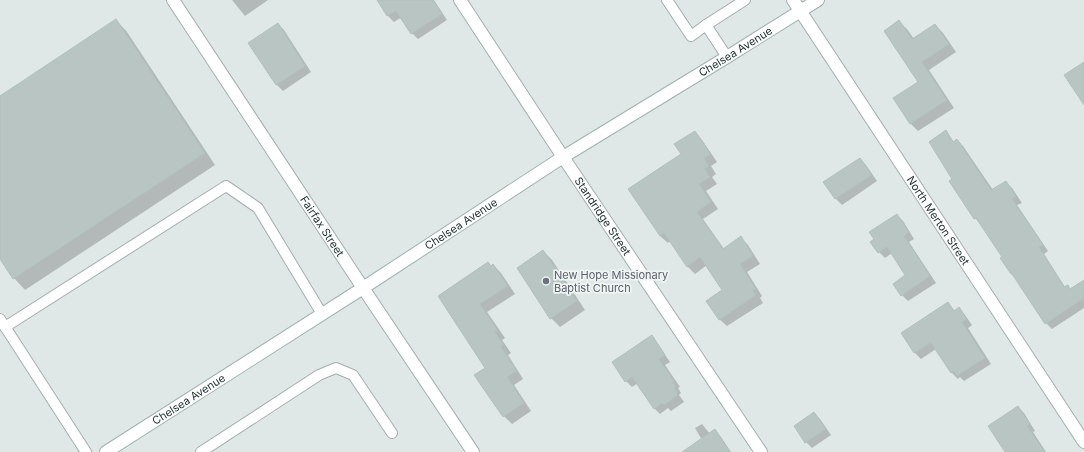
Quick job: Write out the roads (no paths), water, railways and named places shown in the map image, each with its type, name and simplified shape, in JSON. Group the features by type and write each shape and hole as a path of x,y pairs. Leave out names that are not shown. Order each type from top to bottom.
{"street":[{"name":"Fairfax Street","path":"173,0 363,288 474,452"},
{"name":"Standridge Street","path":"460,0 563,157 761,452"},
{"name":"North Merton Street","path":"793,0 1084,442"},
{"name":"Chelsea Avenue","path":"106,452 363,288 563,157 801,12 818,0"}],"lane":[{"path":"666,0 691,36 745,0"},
{"path":"706,25 727,57"},
{"path":"86,452 2,323 226,186 258,208 322,314"},
{"path":"201,452 319,375 336,368 353,374 392,433"}],"place":[{"name":"New Hope Missionary Baptist Church","path":"546,281"}]}
